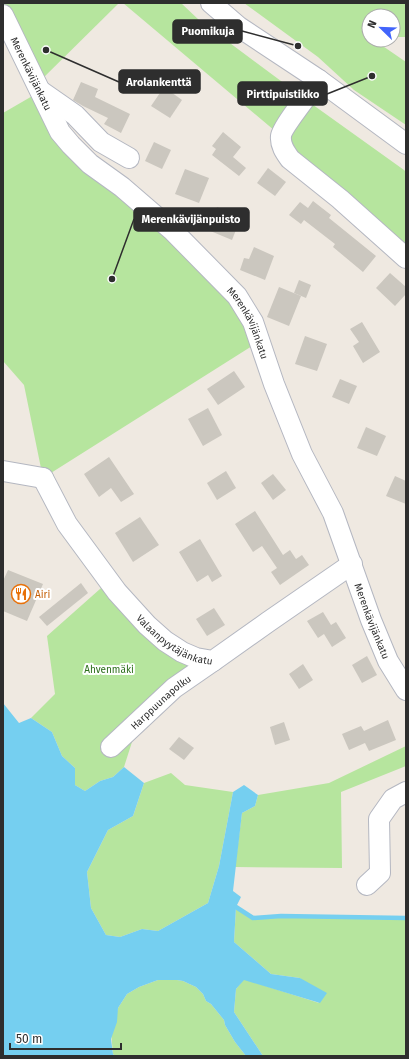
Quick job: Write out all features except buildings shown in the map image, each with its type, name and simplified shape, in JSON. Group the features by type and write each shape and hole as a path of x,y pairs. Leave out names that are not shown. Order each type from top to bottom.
{"street":[{"path":"211,3 239,27 319,80 406,144"},
{"name":"Merenkävijänkatu","path":"3,16 60,132 70,146 90,164 122,187 173,231 237,296 253,322 274,384 302,454 333,513 371,620 388,660 406,690"},
{"path":"319,80 280,136 284,151 290,159 340,199 406,258"},
{"path":"41,91 75,115 101,142 129,158"},
{"name":"Valaanpyytäjänkatu","path":"3,472 49,473 67,524 117,592 147,625 165,641 182,652 196,658 213,661 352,564"},
{"name":"Harppuunapolku","path":"111,747 174,688 213,661"},
{"path":"367,885 380,873 379,819 393,799 406,792"}],"green space":[{"path":"3,3 119,3 37,84 3,15"},
{"path":"123,3 181,3 199,20 404,170 406,172 406,254 305,166 281,136"},
{"path":"244,3 406,3 406,37 401,37 401,8 361,8 361,48 386,48 406,62 406,125 354,90 318,57"},
{"path":"41,91 60,132 173,231 260,341 43,478 24,385 3,361 3,113"},
{"name":"Ahvenmäki","path":"109,581 117,592 205,660 139,720 124,767 113,777 100,781 85,791 75,785 75,768 62,756 52,732 31,718 55,694 47,636"},
{"path":"406,746 406,766 341,792 342,868 235,867 242,813 255,806 258,795 329,783"},
{"path":"171,773 185,785 233,792 219,866 208,903 158,931 142,929 120,937 106,935 91,908 87,872 108,830 133,816 144,783"},
{"path":"236,907 253,918 281,916 406,918 406,1056 263,1056 234,1012 236,989 244,979 319,1003 300,978 271,974 234,942"},
{"path":"158,980 183,981 196,987 203,994 206,1001 211,1004 224,1020 225,1025 235,1042 246,1056 115,1056 113,1054 111,1032 118,1008 127,994 139,987"}],"water":[{"path":"3,703 19,723 31,718 52,732 62,756 75,768 75,785 85,791 100,781 113,777 124,767 144,783 133,816 108,830 87,872 91,908 106,935 120,937 142,929 158,931 208,903 219,866 233,792 244,785 258,795 255,806 242,813 233,891 241,897 236,907 234,942 271,974 300,978 327,993 320,1003 244,980 236,989 234,1012 263,1056 246,1056 235,1042 225,1025 224,1020 211,1004 206,1001 203,994 196,987 183,981 158,980 139,987 127,994 118,1008 117,1022 111,1039 113,1054 115,1056 3,1056"}],"waterway":[{"path":"236,907 253,918 281,916 406,918"}],"place":[{"name":"Puomikuja","path":"298,46"},
{"name":"Arolankenttä","path":"46,50"},
{"name":"Pirttipuistikko","path":"372,76"},
{"name":"Merenkävijänpuisto","path":"112,279"},
{"name":"Airi","path":"21,594"}]}
